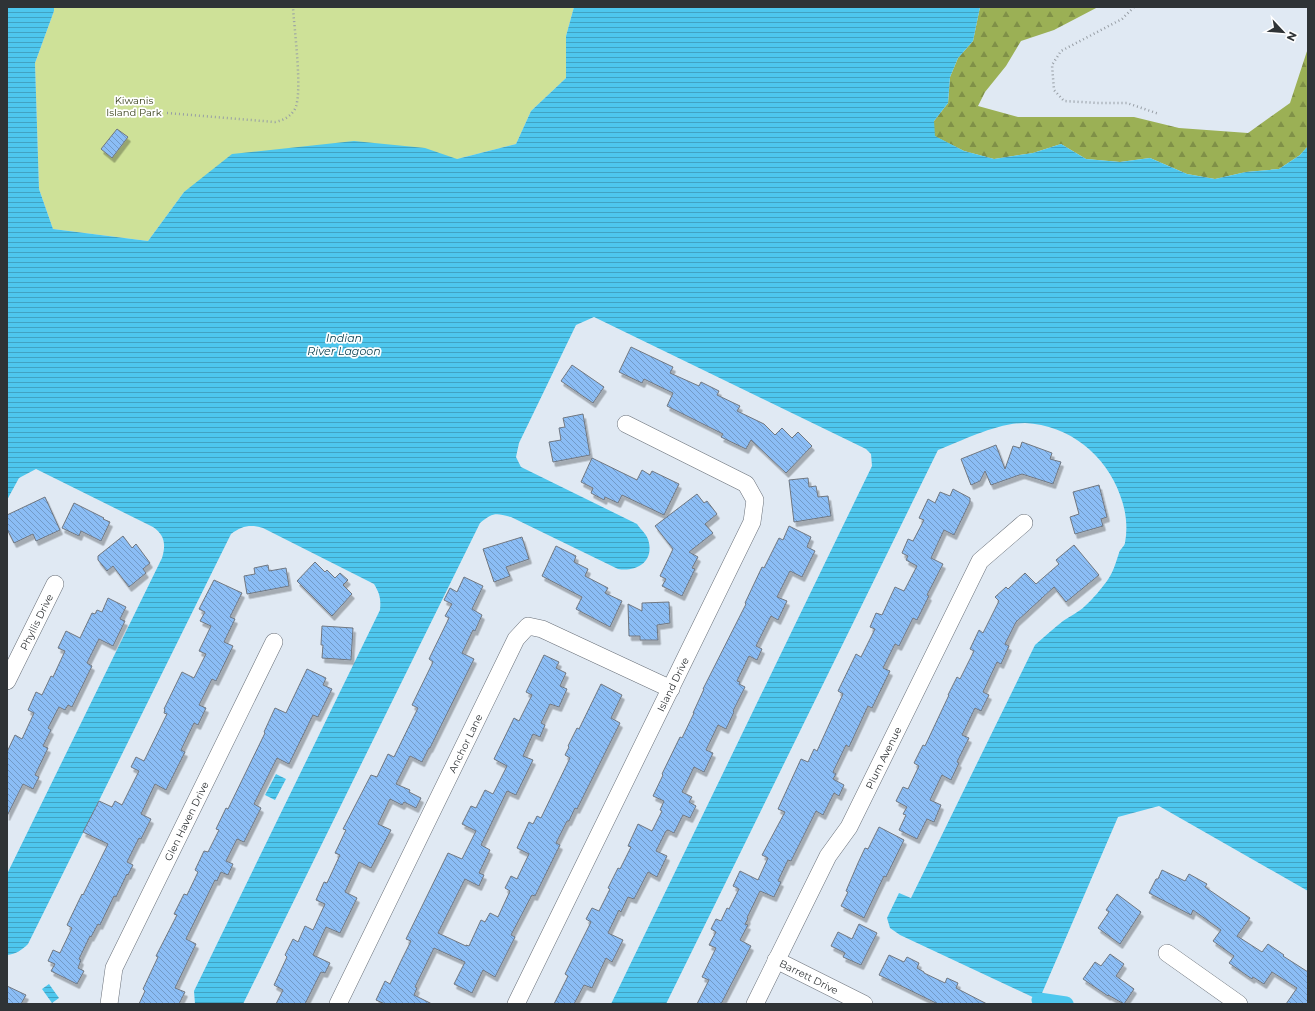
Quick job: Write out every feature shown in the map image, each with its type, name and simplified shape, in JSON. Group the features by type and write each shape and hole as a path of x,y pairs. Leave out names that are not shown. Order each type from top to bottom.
{"street":[{"name":"Island Drive","path":"516,1004 752,522 755,500 746,484 626,424"},
{"name":"Plum Avenue","path":"755,1004 828,856 849,827 980,561 1024,522"},
{"name":"Phyllis Drive","path":"7,681 55,584"},
{"name":"Anchor Lane","path":"338,1004 516,639 528,626 542,629 671,689"},
{"name":"Glen Haven Drive","path":"109,1004 114,968 274,642"},
{"path":"1167,953 1239,1004"},
{"name":"Barrett Drive","path":"776,960 864,1004"}],"path":[{"path":"167,113 275,122 286,120 295,108 299,90 293,7"},
{"path":"1134,7 1122,19 1061,51 1052,65 1054,90 1064,101 1127,103 1159,114"}],"green space":[{"name":"Kiwanis Island Park","path":"54,7 574,7 566,36 566,78 531,111 516,144 457,159 184,192 148,241 53,229 39,189 35,63 54,11"},
{"path":"980,7 1098,7 1054,30 1021,41 1006,66 985,92 978,106 1018,117 1134,117 1179,128 1248,133 1290,103 1308,48 1308,146 1300,155 1279,169 1246,172 1215,179 1187,174 1150,158 1120,162 1086,159 1061,144 1033,153 994,159 964,151 934,136 934,121 948,103 950,77 958,58 973,41"}],"water":[{"name":"Indian River Lagoon","path":"7,7 54,7 54,11 35,63 39,189 53,229 148,241 184,192 232,154 354,141 425,148 457,159 516,144 531,111 566,78 566,36 574,7 980,7 973,41 958,58 950,77 948,103 934,121 935,136 964,151 994,159 1033,153 1061,144 1086,159 1120,162 1150,158 1187,174 1215,179 1246,172 1279,169 1300,155 1308,146 1308,891 1159,806 1118,817 1039,1000 900,935 890,928 887,918 899,893 911,898 1035,645 1063,621 1083,608 1094,597 1109,578 1125,543 1126,525 1122,501 1114,481 1095,455 1071,436 1056,429 1025,423 1014,424 992,429 938,450 666,1004 611,1004 872,466 871,454 866,449 594,317 576,325 519,443 516,457 521,467 637,524 648,540 650,550 648,556 641,565 631,569 618,569 511,517 495,514 480,523 243,1004 195,1004 194,991 380,610 380,597 374,584 263,528 246,526 231,534 28,944 19,951 7,955 7,874 162,558 164,541 160,533 153,527 36,469 19,478 7,500"},
{"path":"276,774 286,779 275,800 265,795"},
{"path":"49,984 59,998 52,1003 42,989"}],"building":[{"path":"117,129 128,137 112,158 101,149"},
{"path":"631,347 673,367 670,373 699,386 701,382 719,391 717,395 740,406 737,411 764,424 775,435 782,428 792,438 798,432 812,446 786,473 751,440 746,449 721,437 723,434 667,406 673,393 644,379 642,383 619,372"},
{"path":"572,365 604,387 593,403 561,381"},
{"path":"583,414 590,455 553,462 549,442 561,440 559,428 565,427 563,418"},
{"path":"1022,442 1052,453 1050,459 1061,462 1053,484 1022,474 991,485 985,471 980,481 971,485 961,459 996,445 1005,469 1013,446 1020,448"},
{"path":"592,458 637,480 642,470 650,475 652,471 679,484 664,515 622,495 618,503 605,497 604,500 591,493 593,488 581,482"},
{"path":"808,478 809,487 816,486 818,497 828,496 831,516 794,522 789,480"},
{"path":"1099,485 1107,517 1101,519 1103,526 1075,534 1070,517 1079,514 1073,492"},
{"path":"953,489 970,498 970,502 954,535 944,530 931,558 943,564 927,595 929,596 917,620 913,618 899,646 895,644 883,668 890,671 872,708 868,706 849,747 846,745 833,772 836,774 833,779 844,785 839,796 834,793 823,815 816,811 791,861 788,860 778,881 781,882 774,897 760,891 747,918 748,919 745,924 748,925 740,940 751,946 721,1004 697,1004 709,980 702,977 716,948 709,945 716,932 711,929 716,919 721,921 739,889 733,886 740,871 758,880 768,858 762,855 785,812 778,809 801,759 808,762 814,749 817,751 843,694 838,691 856,654 861,657 875,629 870,627 876,613 882,615 895,587 904,591 917,566 906,560 908,556 902,553 908,539 913,541 924,520 919,518 928,499 935,503 940,492 950,496"},
{"path":"697,494 704,503 707,501 717,514 705,524 713,533 689,552 698,557 692,568 695,569 682,596 662,586 666,579 660,576 673,549 655,526"},
{"path":"45,497 60,530 36,541 33,534 14,543 7,529 7,515"},
{"path":"74,503 110,522 101,541 81,531 79,536 62,528"},
{"path":"789,526 811,537 807,547 815,551 802,577 790,571 777,597 787,601 778,620 771,616 756,646 762,649 757,660 749,656 737,681 745,687 726,729 718,725 706,750 713,753 704,772 694,767 682,792 692,797 689,802 696,806 690,818 683,815 674,833 668,830 666,831 656,851 667,856 657,877 648,872 634,899 628,897 621,912 619,910 608,933 623,940 612,962 606,958 592,988 584,985 574,1004 554,1004 568,976 565,974 591,922 586,919 592,908 599,911 618,868 620,869 631,847 628,846 638,824 652,831 662,811 660,810 664,801 653,796 663,775 662,774 680,737 682,738 703,689 746,604 745,603 762,567 764,568 779,538 783,540"},
{"path":"123,536 132,548 136,544 150,563 143,569 146,573 129,587 113,566 107,571 98,560 98,556"},
{"path":"522,537 529,559 506,567 510,576 494,582 483,549"},
{"path":"1074,545 1099,575 1066,602 1054,587 1016,622 1005,644 1009,646 1001,664 997,662 983,692 989,695 981,711 975,708 962,735 969,738 957,762 959,763 951,780 942,775 930,800 941,805 934,822 927,819 917,839 899,830 906,815 903,814 907,807 896,801 903,787 908,789 919,766 914,763 923,745 925,746 957,677 960,679 974,651 970,649 979,630 983,633 999,601 995,597 1006,587 1008,589 1025,573 1036,584 1059,564 1056,560"},
{"path":"556,546 576,556 574,562 588,569 585,576 608,588 605,593 622,601 610,627 576,609 582,597 542,576"},
{"path":"315,562 325,572 327,570 335,578 340,573 348,580 343,585 352,594 332,616 297,581"},
{"path":"268,565 269,571 286,568 289,586 247,594 244,576 255,574 254,568"},
{"path":"464,577 483,586 472,609 482,615 475,631 473,630 462,653 474,659 422,762 410,756 396,784 410,790 409,792 421,798 416,808 404,802 402,805 390,799 378,824 391,830 371,868 359,862 345,892 357,898 340,933 326,927 313,955 330,963 325,973 321,972 305,1004 276,1004 283,990 274,985 287,957 285,955 293,939 298,942 305,926 313,930 325,904 316,900 324,882 327,883 340,855 335,853 346,830 343,829 371,775 377,777 388,754 394,757 418,708 412,705 433,662 429,659 449,618 445,616 452,604 444,600 450,588 457,592"},
{"path":"214,580 242,593 230,617 235,619 224,642 233,646 216,681 212,679 199,705 206,708 198,725 194,723 181,750 185,752 166,790 155,784 141,814 151,819 141,839 139,838 127,862 133,865 128,875 127,874 116,897 114,896 100,925 98,924 91,937 90,936 79,959 81,960 78,968 84,971 77,984 51,971 55,964 48,961 53,950 60,953 72,928 67,925 108,844 83,832 99,801 112,807 115,801 122,805 139,771 131,767 136,757 144,761 167,714 164,713 164,709 182,672 194,678 206,654 199,651 211,626 200,621 205,612 199,609"},
{"path":"108,598 126,607 120,619 125,621 113,646 99,639 87,663 92,666 72,707 68,705 65,710 59,707 48,728 51,730 43,746 48,748 35,775 39,777 33,789 23,784 7,816 7,752 15,735 22,739 34,713 28,710 36,692 42,695 51,676 53,677 65,651 58,648 66,631 80,638 92,613 95,614 97,610 102,612"},
{"path":"669,602 670,623 657,625 658,640 640,640 640,636 629,636 628,604 642,611 642,603"},
{"path":"322,626 353,628 351,660 322,658"},
{"path":"544,655 559,662 556,668 566,673 560,686 567,689 559,707 550,704 541,723 545,725 540,737 533,734 523,756 533,760 516,795 507,791 481,845 490,850 479,873 484,875 479,886 465,879 438,933 469,946 481,920 485,922 490,913 498,917 510,891 505,888 511,876 517,879 529,854 517,848 529,822 533,824 537,816 541,818 570,758 565,755 569,747 568,746 577,728 579,729 601,684 622,695 611,718 620,723 577,809 575,808 556,843 560,845 535,896 532,895 511,935 515,937 495,977 483,970 472,993 454,984 465,962 434,948 415,987 417,988 414,995 432,1004 385,1004 376,1000 385,981 390,984 411,941 406,939 448,853 462,859 476,831 462,824 471,806 476,808 485,790 493,794 507,766 494,759 514,718 519,721 532,695 526,692"},
{"path":"307,669 326,678 323,685 332,689 318,717 313,715 289,764 277,758 254,804 261,808 244,842 237,839 226,861 233,864 228,875 221,872 217,881 215,880 186,939 196,944 175,988 185,992 179,1004 139,1004 145,991 143,989 158,957 156,956 177,915 174,914 184,894 187,895 198,872 195,870 204,851 208,852 219,830 216,829 226,808 228,809 265,733 264,732 275,708 286,713"},
{"path":"879,827 904,840 886,877 884,876 864,918 841,906 865,848 868,849"},
{"path":"1162,870 1185,881 1189,874 1207,884 1205,887 1250,918 1237,936 1262,952 1268,944 1284,955 1283,956 1308,972 1308,1004 1286,1004 1297,988 1272,972 1264,984 1253,977 1252,979 1229,963 1234,956 1213,941 1221,930 1193,910 1191,915 1149,893"},
{"path":"1117,894 1141,912 1120,944 1098,928 1109,912 1106,910"},
{"path":"859,924 877,933 861,965 843,957 845,953 831,946 838,932 852,939"},
{"path":"1110,954 1124,964 1116,976 1134,989 1124,1004 1108,996 1083,979 1095,962 1101,966"},
{"path":"889,955 904,962 907,957 919,963 917,968 924,973 945,983 947,978 958,983 956,988 987,1004 938,1004 879,975"},
{"path":"7,986 26,995 21,1004 7,1004"}],"waterway":[{"path":"1039,1000 1066,1004"}]}
